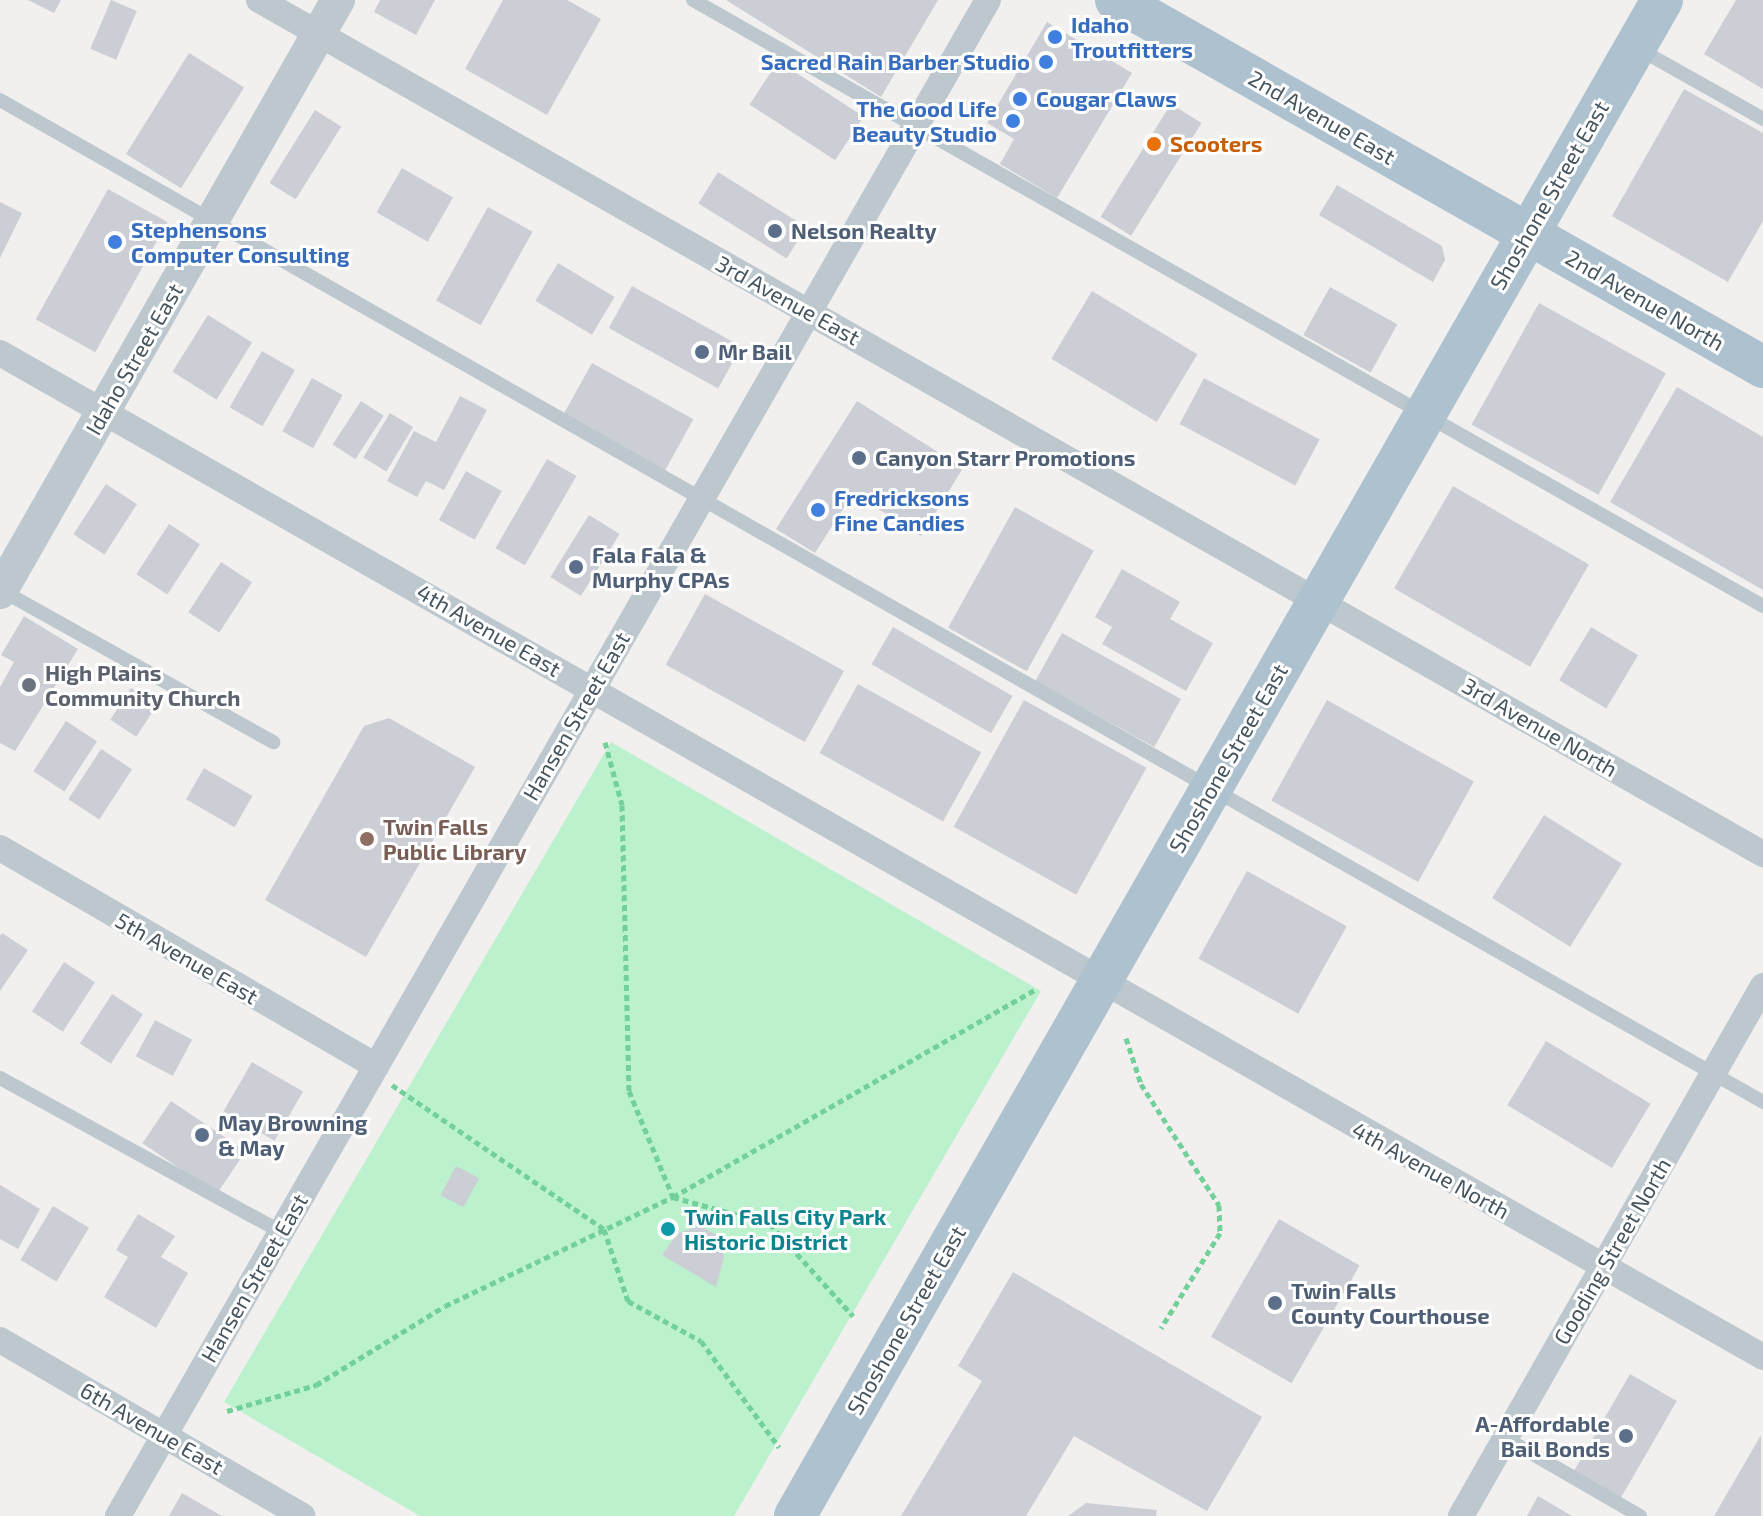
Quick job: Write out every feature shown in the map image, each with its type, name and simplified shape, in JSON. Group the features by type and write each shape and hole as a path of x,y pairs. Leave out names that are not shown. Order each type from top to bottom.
{"main road":[{"name":"2nd Avenue East","path":"1116,0 1527,233"},
{"name":"Shoshone Street East","path":"795,1516 1662,0"},
{"name":"2nd Avenue North","path":"1527,233 1763,367"}],"street":[{"name":"3rd Avenue East","path":"259,0 1318,600"},
{"name":"Idaho Street East","path":"0,590 338,0"},
{"name":"Hansen Street East","path":"118,1516 988,0"},
{"name":"4th Avenue East","path":"0,353 1100,982"},
{"name":"3rd Avenue North","path":"1318,600 1763,854"},
{"name":"5th Avenue East","path":"0,848 376,1066"},
{"name":"4th Avenue North","path":"1100,982 1763,1357"},
{"name":"Gooding Street North","path":"1461,1516 1763,986"},
{"name":"6th Avenue East","path":"0,1340 303,1516"}],"lane":[{"path":"693,0 1763,606"},
{"path":"1635,47 1763,119"},
{"path":"0,100 1763,1102"},
{"path":"0,590 273,742"},
{"path":"0,1078 281,1232"},
{"path":"1505,1438 1640,1516"}],"path":[{"path":"605,742 622,805 629,1091 673,1197"},
{"path":"227,1411 316,1385 458,1299 673,1197 1036,989"},
{"path":"1126,1038 1141,1084 1219,1205 1220,1233 1161,1328"},
{"path":"376,1066 399,1093 604,1229 628,1301 701,1341 779,1447"},
{"path":"673,1197 770,1224 853,1316"}],"green space":[{"path":"611,742 1041,991 734,1516 420,1516 224,1402"}],"building":[{"path":"28,0 61,0 54,13"},
{"path":"111,0 137,11 116,60 90,49"},
{"path":"380,0 435,0 416,35 374,12"},
{"path":"503,0 567,0 601,19 547,115 465,69"},
{"path":"726,0 938,0 881,97"},
{"path":"1736,0 1763,0 1763,89 1704,54"},
{"path":"1047,22 1132,73 1057,198 1000,164 1014,139 987,123"},
{"path":"189,53 244,87 181,188 126,154"},
{"path":"778,61 864,117 835,160 750,105"},
{"path":"1684,89 1763,133 1763,221 1728,282 1612,216"},
{"path":"1171,104 1202,123 1131,236 1101,217"},
{"path":"315,110 341,126 296,199 269,183"},
{"path":"402,168 453,198 428,242 376,212"},
{"path":"718,172 806,227 787,258 698,203"},
{"path":"1337,185 1442,246 1445,260 1433,282 1319,215"},
{"path":"108,189 167,222 95,352 36,319"},
{"path":"0,202 22,213 0,258"},
{"path":"488,207 533,232 481,325 436,301"},
{"path":"558,263 615,297 592,335 535,301"},
{"path":"632,286 741,347 718,389 609,328"},
{"path":"1330,287 1397,324 1371,372 1303,335"},
{"path":"1092,291 1197,354 1157,422 1051,359"},
{"path":"1539,303 1666,373 1598,495 1472,425"},
{"path":"208,315 252,343 217,399 172,372"},
{"path":"262,351 295,370 262,426 230,407"},
{"path":"592,363 693,419 664,473 562,416"},
{"path":"312,378 343,395 313,448 282,431"},
{"path":"1204,378 1320,440 1295,485 1180,424"},
{"path":"1677,387 1763,437 1763,590 1610,502"},
{"path":"460,396 487,410 444,490 426,481 417,497 387,481 414,431 436,442"},
{"path":"361,401 384,416 355,459 333,445"},
{"path":"857,401 963,468 921,536 853,493 815,553 776,529"},
{"path":"390,413 413,427 386,471 363,458"},
{"path":"547,459 576,476 525,565 496,548"},
{"path":"466,471 502,491 475,540 439,520"},
{"path":"106,484 137,504 104,554 73,534"},
{"path":"1453,486 1589,564 1530,667 1394,588"},
{"path":"1015,507 1094,551 1027,671 948,628"},
{"path":"589,515 620,534 581,596 550,577"},
{"path":"169,524 200,544 167,594 136,574"},
{"path":"221,562 252,582 219,632 188,612"},
{"path":"1122,569 1180,602 1170,619 1213,643 1186,691 1102,644 1112,627 1095,617"},
{"path":"705,594 844,671 805,742 666,665"},
{"name":"High Plains Community Church","path":"24,616 78,649 15,751 0,743 0,687 14,662 1,655"},
{"path":"893,627 1013,696 991,733 872,664"},
{"path":"1591,627 1638,655 1606,708 1559,680"},
{"path":"1062,633 1181,699 1154,747 1035,681"},
{"path":"858,684 981,752 943,821 820,753"},
{"path":"131,688 157,705 136,737 110,720"},
{"path":"1024,700 1146,768 1076,895 954,827"},
{"path":"1327,700 1474,781 1418,882 1271,801"},
{"name":"Twin Falls Public Library","path":"389,718 475,767 366,957 265,900 364,726"},
{"path":"66,721 97,741 64,791 33,771"},
{"path":"101,749 132,769 99,819 68,799"},
{"path":"204,768 252,796 234,827 186,799"},
{"path":"1544,815 1622,864 1570,947 1492,898"},
{"path":"1247,871 1347,926 1298,1014 1199,958"},
{"path":"2,933 28,950 0,991 0,936"},
{"path":"64,962 95,982 63,1032 32,1011"},
{"path":"112,994 143,1014 111,1064 80,1043"},
{"path":"155,1020 192,1040 173,1076 136,1056"},
{"path":"1546,1041 1651,1104 1612,1168 1507,1105"},
{"path":"252,1062 303,1092 275,1141 224,1111"},
{"path":"171,1101 246,1151 217,1194 142,1143"},
{"path":"456,1166 479,1178 463,1207 441,1195"},
{"path":"0,1185 40,1209 18,1249 0,1239"},
{"path":"53,1206 89,1228 57,1282 21,1260"},
{"path":"138,1214 175,1236 161,1257 188,1273 156,1328 104,1297 128,1257 116,1250"},
{"path":"1279,1219 1360,1266 1292,1383 1211,1337"},
{"path":"699,1226 717,1235 724,1257 716,1287 662,1255 678,1233"},
{"path":"1013,1272 1262,1417 1207,1511 1074,1436 1026,1516 901,1516 982,1381 958,1366"},
{"name":"A-Affordable Bail Bonds","path":"1630,1374 1677,1401 1621,1498 1574,1471"},
{"path":"1761,1435 1761,1516 1714,1516"},
{"path":"182,1493 222,1516 169,1516"},
{"path":"1538,1496 1572,1516 1527,1516"},
{"path":"1086,1503 1157,1510 1156,1516 1068,1516"}],"place":[{"name":"Idaho Troutfitters","path":"1055,37"},
{"name":"Sacred Rain Barber Studio","path":"1046,62"},
{"name":"Cougar Claws","path":"1020,99"},
{"name":"The Good Life Beauty Studio","path":"1013,121"},
{"name":"Scooters","path":"1154,144"},
{"name":"Nelson Realty","path":"775,231"},
{"name":"Stephensons Computer Consulting","path":"115,242"},
{"name":"Mr Bail","path":"702,352"},
{"name":"Canyon Starr Promotions","path":"859,458"},
{"name":"Fredricksons Fine Candies","path":"818,510"},
{"name":"Fala Fala & Murphy CPAs","path":"576,567"},
{"name":"High Plains Community Church","path":"29,685"},
{"name":"Twin Falls Public Library","path":"367,839"},
{"name":"May Browning & May","path":"202,1135"},
{"name":"Twin Falls City Park Historic District","path":"668,1229"},
{"name":"Twin Falls County Courthouse","path":"1275,1303"},
{"name":"A-Affordable Bail Bonds","path":"1626,1436"}]}
